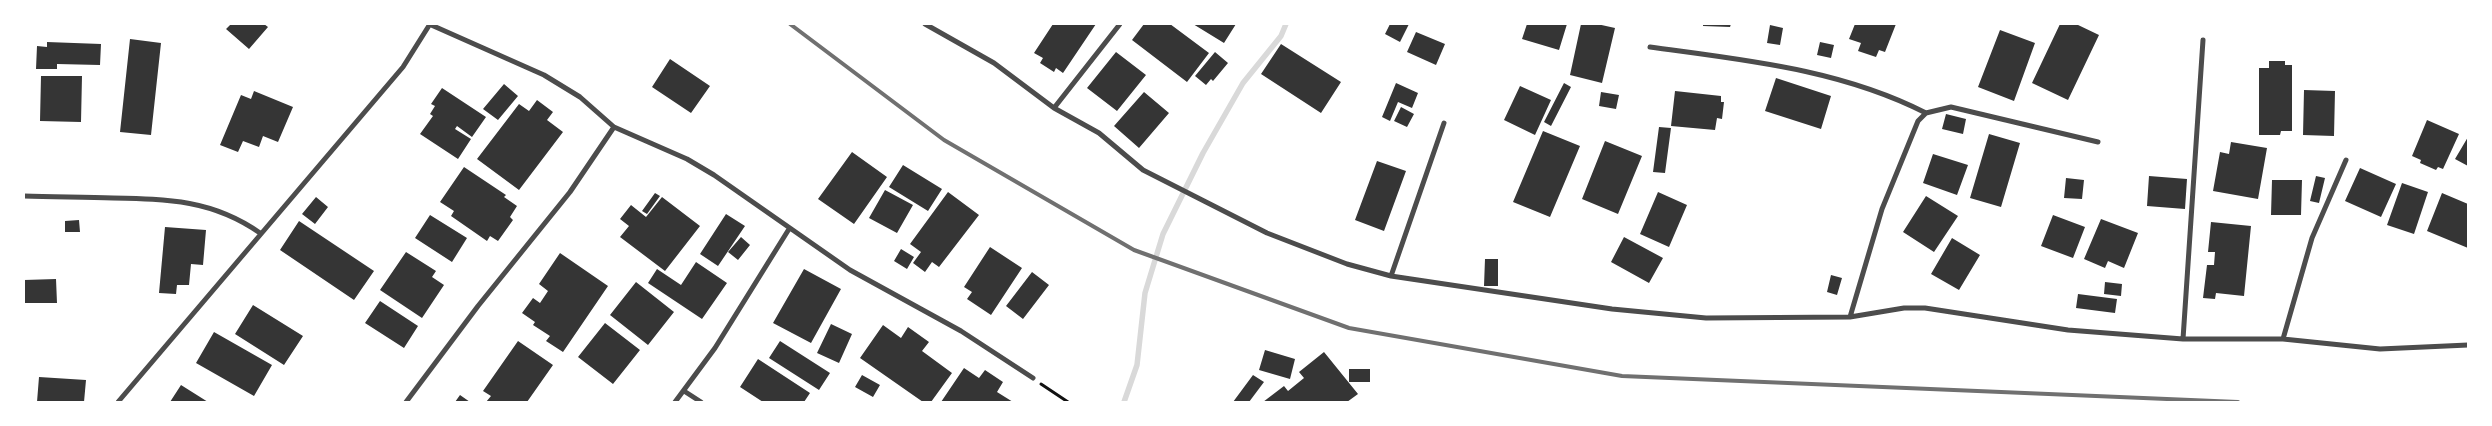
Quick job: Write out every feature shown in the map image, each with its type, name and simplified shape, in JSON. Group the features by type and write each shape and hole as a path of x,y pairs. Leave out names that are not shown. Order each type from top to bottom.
{"street":[{"path":"118,402 403,67 429,24 544,75 580,97 614,127 688,159 850,270 961,331 1033,378"},
{"path":"925,24 994,63 1054,108 1099,133 1143,170 1267,233 1348,264 1391,276 1612,309 1706,318 1850,317 1904,308 1925,308 2068,330 2183,338 2283,339 2380,349 2468,345"},
{"path":"1054,108 1120,24"},
{"path":"2183,338 2204,40"},
{"path":"1650,47 1771,64 1843,80 1899,100 1926,113 1951,108 2098,142"},
{"path":"1850,317 1882,209 1914,130 1926,113"},
{"path":"1391,276 1444,124"},
{"path":"406,402 478,306 570,192 614,127"},
{"path":"2283,339 2312,238 2346,160"},
{"path":"24,196 175,200 214,208 244,222 260,233"},
{"path":"675,402 715,348 789,229"},
{"path":"684,391 701,402"}],"path":[{"path":"1033,378 1068,402"}],"building":[{"path":"231,24 264,24 268,27 249,49 226,29"},
{"path":"1053,24 1096,24 1063,73 1056,68 1054,72 1040,63 1043,58 1034,53"},
{"path":"1144,24 1170,24 1209,53 1187,82 1132,40"},
{"path":"1193,24 1236,24 1224,43"},
{"path":"1390,24 1409,24 1400,42 1385,34"},
{"path":"1527,24 1567,24 1559,50 1522,39"},
{"path":"1581,24 1597,24 1615,28 1602,83 1570,75"},
{"path":"1703,24 1731,24 1730,27 1703,26"},
{"path":"1855,24 1896,24 1885,52 1879,50 1876,57 1858,51 1861,43 1849,39"},
{"path":"2060,24 2076,24 2099,35 2068,100 2032,83"},
{"path":"1770,25 1783,28 1780,45 1767,43"},
{"path":"2000,30 2035,43 2014,101 1978,87"},
{"path":"1416,32 1445,44 1436,65 1407,52"},
{"path":"130,39 161,43 151,135 120,132"},
{"path":"47,42 101,44 100,65 57,64 57,69 36,69 37,46 47,47"},
{"path":"1820,42 1834,45 1831,58 1817,55"},
{"path":"1281,44 1341,82 1321,113 1261,74"},
{"path":"1116,52 1146,75 1117,111 1087,88"},
{"path":"1215,52 1228,63 1213,81 1211,79 1206,85 1195,76"},
{"path":"670,59 710,86 691,113 652,87"},
{"path":"2269,61 2285,61 2285,65 2292,65 2292,131 2281,131 2280,135 2259,135 2259,68 2269,68"},
{"path":"41,76 82,76 81,122 40,121"},
{"path":"1776,78 1831,96 1821,129 1765,111"},
{"path":"1396,83 1418,93 1412,108 1398,102 1390,121 1382,117"},
{"path":"1564,83 1571,87 1551,126 1544,122"},
{"path":"504,84 518,96 498,120 483,109"},
{"path":"1520,86 1551,100 1535,135 1504,120"},
{"path":"442,88 486,117 472,137 457,126 455,129 471,139 458,159 420,134 433,116 430,114 435,106 431,104"},
{"path":"2304,90 2335,91 2334,136 2303,135"},
{"path":"254,91 293,107 278,142 263,136 259,147 243,141 238,152 220,145 241,95 251,99"},
{"path":"1675,91 1721,96 1721,102 1724,102 1722,119 1717,118 1715,130 1671,126"},
{"path":"1144,92 1169,113 1139,148 1114,126"},
{"path":"1601,92 1619,95 1616,109 1599,106"},
{"path":"537,100 553,112 547,120 563,132 519,190 477,159 519,104 529,111"},
{"path":"1401,107 1414,114 1407,127 1394,121"},
{"path":"1946,114 1966,119 1963,134 1942,129"},
{"path":"2427,120 2459,134 2443,169 2438,167 2436,170 2420,163 2421,160 2412,156"},
{"path":"1659,127 1671,128 1665,173 1653,172"},
{"path":"1543,131 1580,146 1550,217 1513,202"},
{"path":"1989,134 2020,143 2001,207 1970,198"},
{"path":"2468,137 2468,166 2455,159"},
{"path":"1605,141 1642,156 1618,214 1582,199"},
{"path":"2231,142 2267,148 2258,199 2213,191 2220,152 2229,154"},
{"path":"852,152 887,177 854,224 818,199"},
{"path":"1933,154 1968,165 1957,195 1923,183"},
{"path":"1377,161 1406,171 1384,231 1355,220"},
{"path":"903,165 942,189 928,211 889,187"},
{"path":"464,167 506,195 504,197 517,206 510,217 513,220 498,241 490,236 487,241 451,216 454,211 440,202"},
{"path":"2360,168 2396,184 2381,217 2345,201"},
{"path":"2149,176 2187,179 2185,209 2147,206"},
{"path":"2316,176 2325,178 2319,203 2310,201"},
{"path":"2066,178 2084,180 2082,199 2064,198"},
{"path":"2272,180 2302,180 2301,215 2271,215"},
{"path":"2402,183 2428,192 2414,234 2387,225"},
{"path":"885,190 913,205 897,233 869,218"},
{"path":"948,192 979,215 939,267 932,262 925,272 913,263 921,252 910,244"},
{"path":"1658,192 1687,205 1669,247 1640,234"},
{"path":"655,193 660,196 647,214 642,211"},
{"path":"2442,193 2468,204 2468,248 2427,231"},
{"path":"1926,196 1958,216 1934,252 1903,232"},
{"path":"316,197 328,207 315,224 302,214"},
{"path":"662,197 700,226 665,271 620,237 629,226 620,219 631,205 646,217"},
{"path":"726,214 745,226 718,266 700,254"},
{"path":"430,215 467,238 452,262 415,238"},
{"path":"2053,215 2085,227 2073,258 2041,246"},
{"path":"2101,219 2138,233 2124,268 2108,261 2105,268 2084,259"},
{"path":"79,220 80,232 65,232 65,221"},
{"path":"299,221 374,271 354,300 280,250"},
{"path":"2211,222 2251,226 2244,296 2216,293 2215,299 2203,298 2207,265 2214,265 2215,252 2208,252"},
{"path":"165,227 206,230 203,265 191,264 189,285 177,285 176,294 159,293"},
{"path":"741,237 750,245 738,260 728,252"},
{"path":"1624,237 1663,258 1649,283 1611,262"},
{"path":"1952,238 1980,255 1959,290 1931,274"},
{"path":"990,247 1022,268 991,315 967,299 972,292 964,287"},
{"path":"901,249 914,257 907,269 894,261"},
{"path":"406,252 436,271 432,277 444,285 422,318 380,290"},
{"path":"560,253 608,286 563,352 546,341 550,336 533,325 535,322 522,313 533,298 540,303 548,291 539,284"},
{"path":"1485,259 1498,259 1498,286 1484,286"},
{"path":"696,262 727,283 702,319 648,283 657,269 681,285"},
{"path":"804,269 841,289 811,343 773,323"},
{"path":"1032,272 1049,285 1023,319 1006,306"},
{"path":"1831,275 1842,278 1837,295 1827,292"},
{"path":"56,279 57,303 24,303 24,280"},
{"path":"636,282 674,312 648,345 610,315"},
{"path":"2105,282 2122,284 2121,296 2104,294"},
{"path":"2078,294 2117,299 2115,313 2076,308"},
{"path":"380,301 418,326 404,348 365,323"},
{"path":"253,305 303,336 284,365 235,334"},
{"path":"605,323 640,350 613,384 578,357"},
{"path":"831,324 852,334 839,363 817,353"},
{"path":"883,325 901,338 908,327 929,342 922,351 952,373 931,402 923,402 860,358"},
{"path":"214,332 272,365 254,396 196,363"},
{"path":"518,341 553,365 527,402 486,402 491,396 483,391"},
{"path":"780,341 830,373 819,390 769,358"},
{"path":"1265,350 1295,359 1290,379 1259,370"},
{"path":"1324,352 1358,394 1347,402 1263,402 1284,386 1288,391 1304,378 1299,372"},
{"path":"758,359 810,393 804,402 763,402 740,387"},
{"path":"964,368 979,378 985,370 1003,382 997,392 1013,402 941,402"},
{"path":"1349,369 1370,369 1370,382 1349,382"},
{"path":"862,375 880,385 873,397 855,387"},
{"path":"1253,375 1264,382 1249,402 1233,402"},
{"path":"39,377 86,380 84,402 37,402"},
{"path":"181,385 208,402 170,402"},
{"path":"460,395 470,402 455,402"}],"waterway":[{"path":"1124,402 1137,365 1145,293 1163,234 1203,153 1243,83 1281,36 1286,24"}],"railway":[{"path":"790,24 944,140 1134,250 1349,328 1622,376 2238,402"}]}
